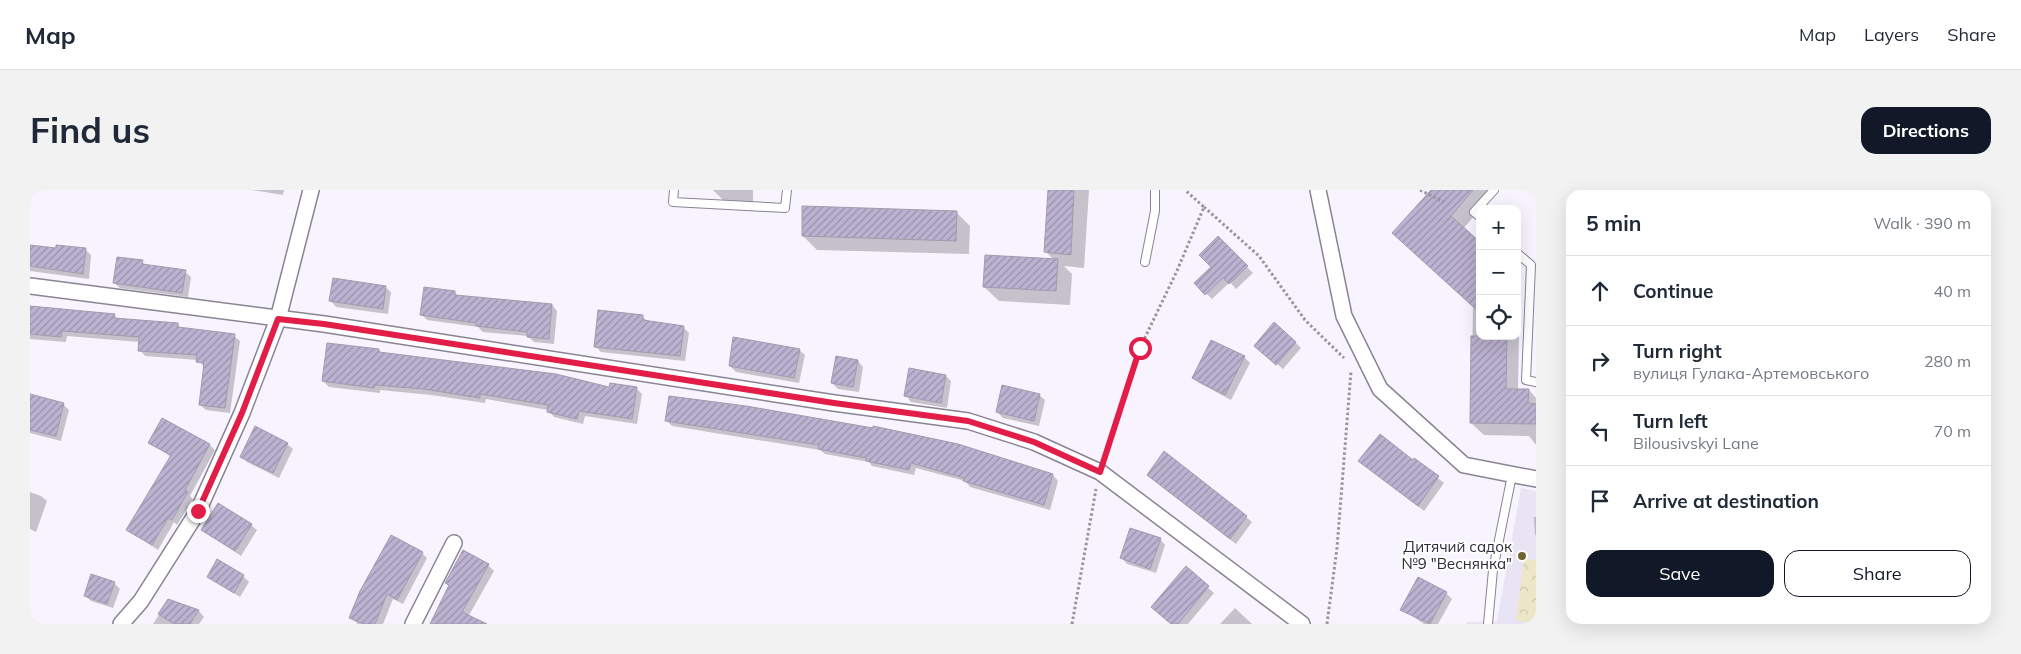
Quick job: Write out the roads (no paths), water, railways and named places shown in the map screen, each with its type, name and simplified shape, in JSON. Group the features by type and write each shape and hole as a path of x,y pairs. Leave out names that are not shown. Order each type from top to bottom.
{"street":[{"path":"121,624 141,601 198,511 242,413 278,319 311,190"},
{"path":"1318,190 1344,316 1380,389 1464,464 1536,479"},
{"path":"30,286 324,324 834,403 968,421 1034,442 1100,472 1302,624"},
{"path":"413,624 454,543"}],"lane":[{"path":"674,190 673,202 785,208 787,190"},
{"path":"1145,262 1155,211 1155,190"},
{"path":"1480,205 1494,190"},
{"path":"1521,257 1531,266 1526,380 1536,382"},
{"path":"1488,624 1494,570 1512,475"}],"place":[{"name":"Дитячий садок №9 \"Веснянка\"","path":"1522,556"}]}
